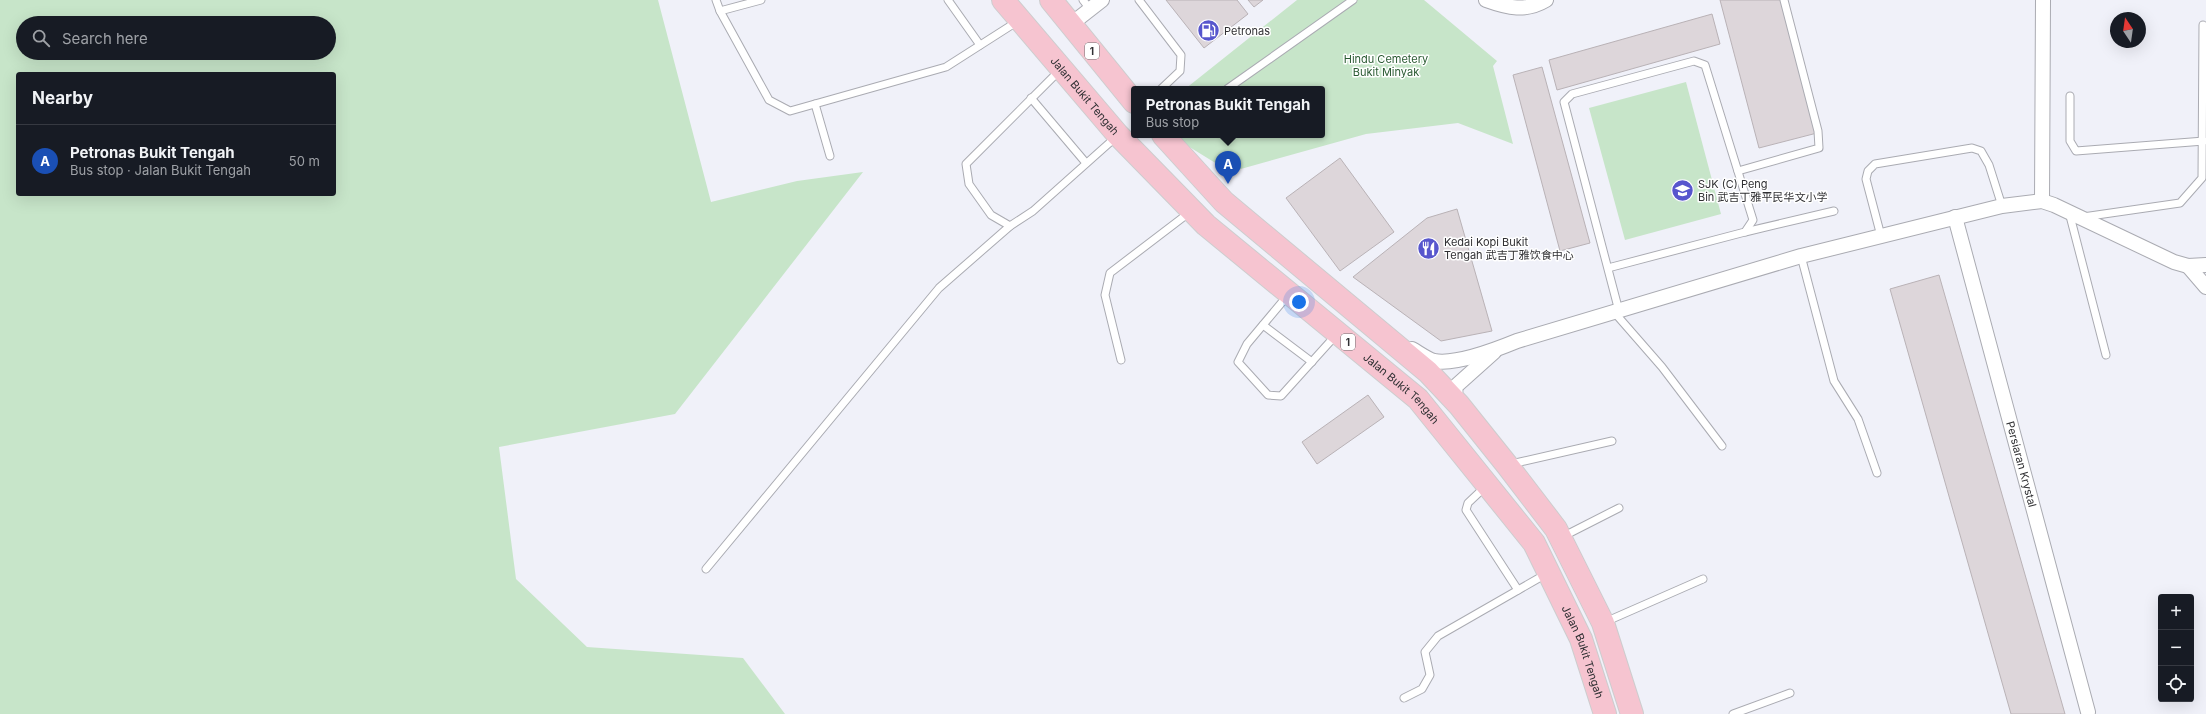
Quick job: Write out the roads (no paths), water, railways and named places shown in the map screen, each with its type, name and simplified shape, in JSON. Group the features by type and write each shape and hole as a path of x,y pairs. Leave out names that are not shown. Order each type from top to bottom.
{"highway":[{"name":"Jalan Bukit Tengah","path":"1003,0 1118,135 1191,211 1418,399 1534,543 1581,639 1605,714"},
{"name":"1","path":"1051,0 1131,98"},
{"name":"1","path":"1170,138 1224,202 1373,328 1428,372 1459,406 1507,465 1556,529 1603,623 1632,714"}],"street":[{"path":"1070,25 1086,5 1102,0"},
{"path":"1486,0 1505,7 1534,7 1546,0"},
{"path":"2042,201 2044,0"},
{"path":"1373,328 1432,360 1444,362 1457,360 1498,349 1801,256 2002,206 2042,201 2174,262 2188,266 2206,265"},
{"name":"Persiaran Krystal","path":"1955,217 2088,712"},
{"path":"2188,266 2206,287"},
{"path":"1459,406 1455,394 1456,386 1498,349"}],"lane":[{"path":"716,0 720,11 769,100 790,111 946,67 1020,20"},
{"path":"720,11 761,0"},
{"path":"948,0 980,45"},
{"path":"1139,0 1181,55 1180,71 1164,86"},
{"path":"1231,86 1353,0"},
{"path":"1738,171 1819,148 1818,131 1784,0"},
{"path":"2106,354 2074,215 2180,202 2202,178 2204,141 2203,25"},
{"path":"1722,446 1662,367 1617,312 1608,268 1564,102 1572,94 1694,61 1705,65 1753,220 1745,232"},
{"path":"1010,226 991,215 969,184 966,164 1061,68"},
{"path":"2070,96 2070,141 2076,151 2204,141"},
{"path":"1031,98 1086,163"},
{"path":"815,104 830,156"},
{"path":"706,569 938,288 1010,226 1033,211 1118,135"},
{"path":"1881,236 1866,179 1868,171 1875,164 1972,148 1981,151 1989,165 2002,206"},
{"path":"1120,360 1105,295 1110,273 1191,211"},
{"path":"1608,268 1745,232 1834,211"},
{"path":"1801,256 1834,381 1858,418 1877,473"},
{"path":"1289,293 1247,344 1238,362 1268,395 1281,396 1338,333"},
{"path":"1263,324 1312,362"},
{"path":"1507,465 1612,442"},
{"path":"1488,485 1468,503 1466,510 1518,590"},
{"path":"1560,538 1619,508"},
{"path":"1404,698 1422,689 1430,675 1425,652 1438,636 1548,573"},
{"path":"1603,623 1703,579"},
{"path":"1733,714 1790,693"}],"place":[{"name":"Petronas","path":"1209,31"},
{"name":"Petronas Bukit Tengah","path":"1228,184"},
{"name":"SJK (C) Peng Bin 武吉丁雅平民华文小学","path":"1682,190"},
{"name":"Kedai Kopi Bukit Tengah 武吉丁雅饮食中心","path":"1429,248"}],"park label":[{"name":"Hindu Cemetery Bukit Minyak","path":"1386,65"}]}
